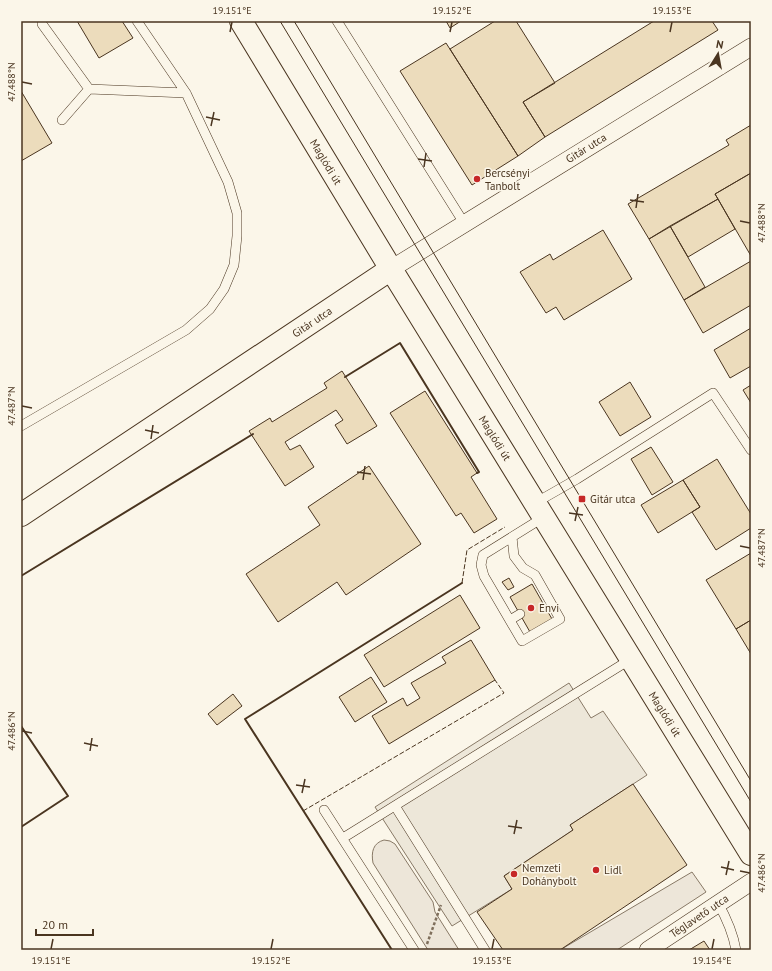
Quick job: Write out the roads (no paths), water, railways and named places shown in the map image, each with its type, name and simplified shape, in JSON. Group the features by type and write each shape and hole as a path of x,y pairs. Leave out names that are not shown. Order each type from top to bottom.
{"street":[{"name":"Maglódi út","path":"241,21 391,269 751,854"},
{"name":"Gitár utca","path":"21,515 391,269 751,47"},
{"name":"Téglavető utca","path":"648,950 751,882"}],"lane":[{"path":"21,426 186,330 210,309 224,289 234,265 237,236 237,213 228,182 186,93 137,21"},
{"path":"337,21 464,223"},
{"path":"42,24 89,89"},
{"path":"89,89 186,93"},
{"path":"62,120 89,89"},
{"path":"512,537 514,556 523,568 535,575 545,600 560,619 522,641 484,576 481,565 483,555 512,537 539,510 577,479 713,393 751,450"},
{"path":"510,620 520,614"},
{"path":"343,838 631,659"},
{"path":"395,806 485,950"},
{"path":"324,810 414,950"},
{"path":"718,903 733,934 736,950"}],"tram line":[{"path":"280,21 751,802"},
{"path":"294,21 751,781"}],"place":[{"name":"Bercsényi Tanbolt","path":"477,179"},
{"name":"Gitár utca","path":"582,499"},
{"name":"Envi","path":"531,608"},
{"name":"Lidl","path":"596,870"},
{"name":"Nemzeti Dohánybolt","path":"514,874"}]}
